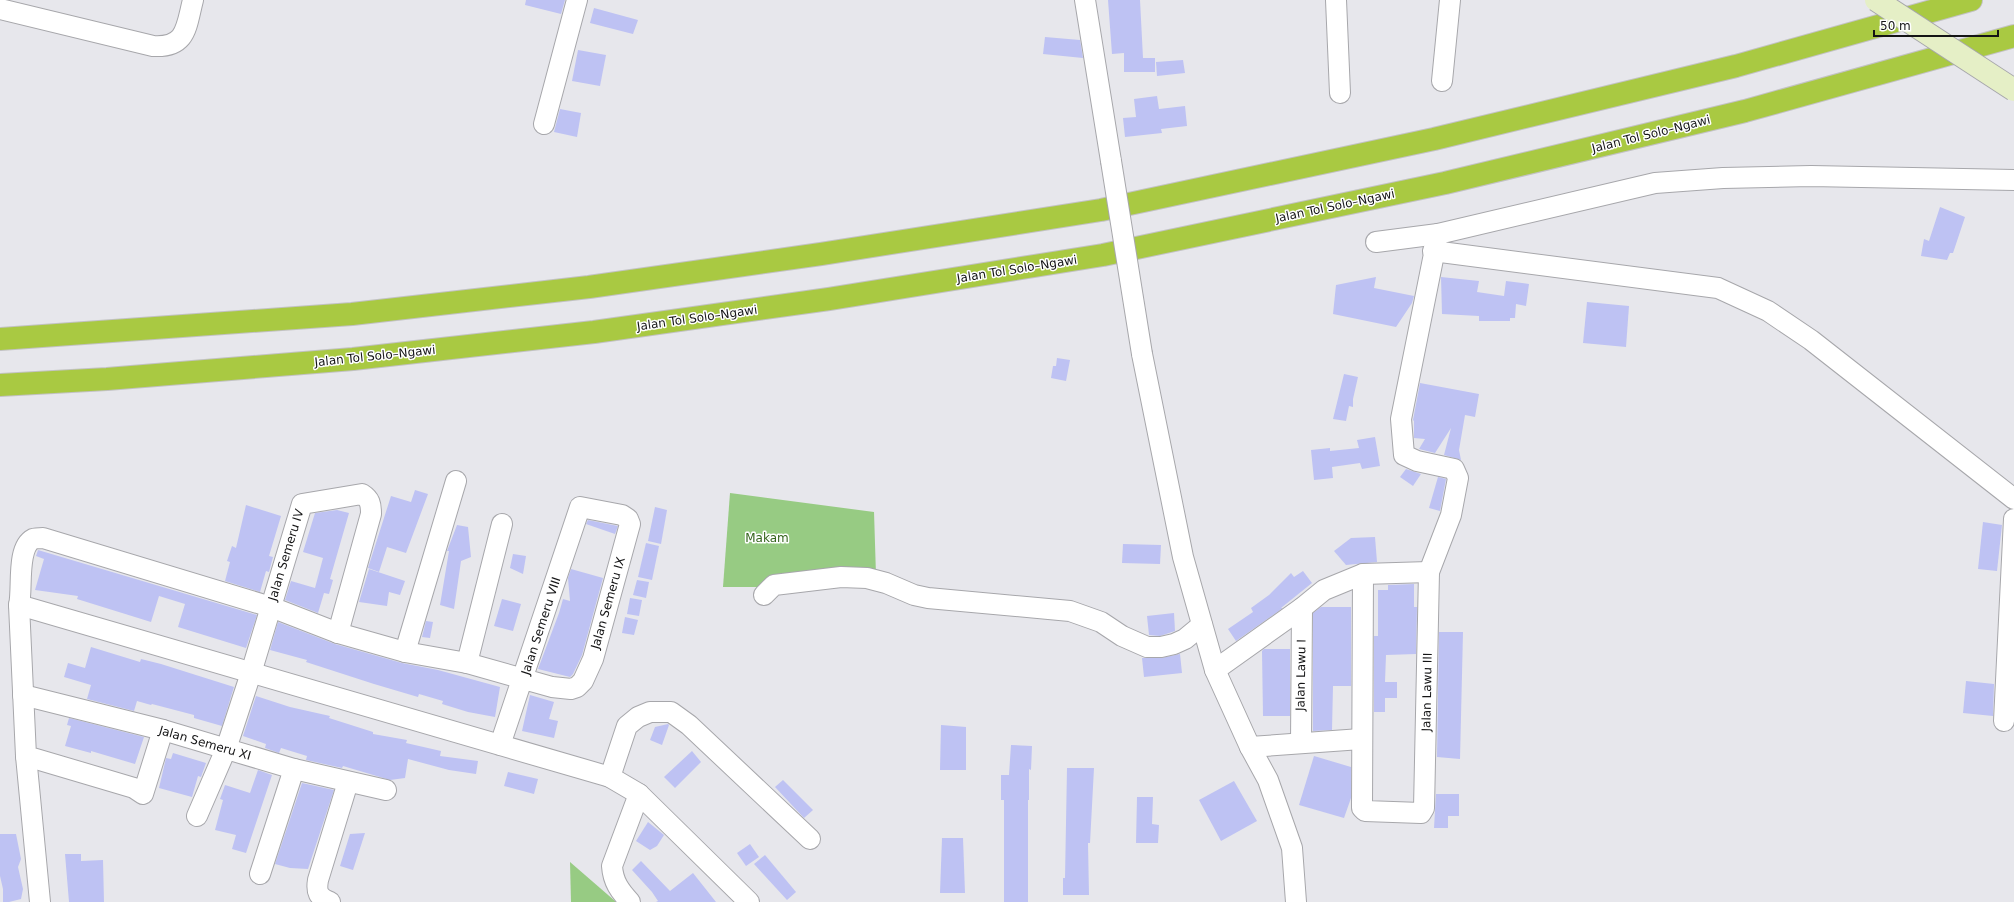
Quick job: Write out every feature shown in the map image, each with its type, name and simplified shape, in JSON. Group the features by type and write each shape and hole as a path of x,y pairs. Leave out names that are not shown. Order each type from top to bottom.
{"highway":[{"path":"0,339 352,314 589,287 821,254 1101,210 1434,139 1736,66 1971,0"},
{"name":"Jalan Tol Solo–Ngawi","path":"0,385 107,379 354,359 594,332 829,299 1103,255 1452,182 1745,111 2014,36"}],"street":[{"path":"14,7 153,46 166,47 184,34 193,0"},
{"path":"544,124 577,0"},
{"path":"1085,0 1142,354 1183,557 1215,670 1250,747 1268,780 1292,848 1295,893"},
{"path":"1336,0 1340,93"},
{"path":"1442,81 1450,0"},
{"path":"1876,0 2014,90"},
{"path":"1436,242 1655,183 1723,178 1811,176 2014,180"},
{"path":"1376,242 1436,242 1718,288 1768,311 1811,340 2014,499"},
{"name":"Jalan Lawu III","path":"1361,739 1363,810 1421,813 1424,811 1429,572 1451,515 1458,478 1454,469 1417,461 1404,455 1401,418 1436,242"},
{"path":"405,652 456,481"},
{"name":"Jalan Semeru IV","path":"197,816 226,749 251,673 302,504 362,494 367,497 371,504 371,514 338,633"},
{"name":"Jalan Semeru VIII","path":"500,745 580,507 622,515 628,518 630,524 627,533"},
{"path":"2004,721 2010,644 2014,519"},
{"path":"467,663 502,524"},
{"name":"Jalan Semeru IX","path":"523,678 552,687 571,689 577,687 587,672 600,636 627,533"},
{"path":"40,902 27,777 19,605 19,580 26,546 34,539 43,538 271,607 338,633 405,652 467,663 523,678"},
{"path":"1215,670 1302,608 1324,590 1363,574 1429,572"},
{"path":"1250,747 1361,739 1363,574"},
{"path":"764,595 774,585 841,577 867,578 886,583 914,595 928,598 1070,611 1101,622 1122,636 1147,647 1161,647 1174,644 1185,639 1202,625"},
{"path":"19,605 602,774 639,794 749,902"},
{"name":"Jalan Lawu I","path":"1301,743 1302,608"},
{"name":"Jalan Semeru XI","path":"24,695 163,730 294,769 386,790"},
{"path":"602,774 627,726 638,717 650,712 671,712 689,725 810,839"},
{"path":"26,756 134,788 143,794 163,730"},
{"path":"260,874 294,769"},
{"path":"330,902 321,898 317,890 318,880 348,782"},
{"path":"630,902 620,891 612,877 612,866 639,794"}],"green space":[{"name":"Makam","path":"730,493 874,512 876,575 758,587 723,587"},
{"path":"570,862 615,901 616,902 571,902"}],"building":[{"path":"526,0 565,0 561,14 525,5"},
{"path":"1108,0 1140,0 1143,58 1155,58 1155,72 1124,72 1124,53 1112,54"},
{"path":"594,8 638,20 633,34 590,23"},
{"path":"1045,37 1080,40 1083,58 1043,54"},
{"path":"578,50 606,55 600,86 572,81"},
{"path":"1183,60 1185,73 1157,76 1156,62"},
{"path":"1157,96 1159,109 1185,106 1187,126 1161,129 1162,133 1125,137 1123,118 1136,117 1134,99"},
{"path":"560,109 581,113 577,137 554,132"},
{"path":"1940,207 1965,217 1953,253 1950,253 1947,260 1921,256 1924,239 1929,241"},
{"path":"1376,277 1374,288 1414,296 1412,303 1396,327 1333,314 1336,285"},
{"path":"1441,277 1479,281 1477,292 1504,296 1506,281 1529,284 1526,306 1516,304 1515,318 1510,318 1510,321 1479,321 1479,316 1442,314"},
{"path":"1587,302 1629,306 1626,347 1583,343"},
{"path":"1057,358 1070,360 1066,381 1051,378 1053,366 1056,366"},
{"path":"1344,374 1358,377 1353,399 1353,407 1349,406 1346,421 1333,419"},
{"path":"1420,383 1479,394 1475,417 1465,415 1459,450 1461,460 1444,455 1451,428 1435,453 1419,449 1425,439 1414,438 1413,420"},
{"path":"1375,437 1380,466 1362,469 1360,463 1332,467 1333,478 1314,480 1311,450 1330,448 1330,451 1359,448 1357,440"},
{"path":"1406,469 1421,474 1413,486 1400,477"},
{"path":"1438,477 1446,479 1440,511 1429,508"},
{"path":"415,490 428,494 406,553 387,547 379,572 368,568 391,496 411,502"},
{"path":"246,505 281,516 269,556 273,557 269,572 266,571 260,592 225,581 230,562 227,561 232,546 236,548"},
{"path":"655,507 667,510 661,544 648,541"},
{"path":"337,510 349,513 330,579 333,580 329,594 324,593 318,613 285,600 291,581 315,588 323,558 303,552 315,513"},
{"path":"588,520 618,526 615,534 586,524"},
{"path":"1983,522 2002,525 1997,571 1978,569"},
{"path":"457,525 468,527 471,557 461,561 454,609 440,605 449,551 447,551"},
{"path":"1375,537 1377,562 1346,565 1334,551 1351,538"},
{"path":"646,543 659,546 652,580 638,577"},
{"path":"1123,544 1161,545 1160,564 1122,563"},
{"path":"38,550 257,615 246,648 178,627 185,604 159,596 151,622 77,599 78,596 35,590 44,559 36,556"},
{"path":"513,554 526,556 523,574 510,568"},
{"path":"369,569 405,581 400,595 389,592 387,606 359,602"},
{"path":"571,569 603,578 582,655 570,677 538,669 563,599 570,601 568,578"},
{"path":"1303,571 1312,583 1281,608 1283,608 1236,641 1228,629 1253,612 1251,608 1269,595 1291,573 1294,577"},
{"path":"637,580 649,582 646,598 633,595"},
{"path":"1414,584 1414,607 1417,607 1416,654 1386,655 1385,682 1397,682 1397,698 1385,698 1385,712 1374,712 1374,636 1378,636 1378,590 1388,590 1388,585"},
{"path":"630,598 642,600 639,616 627,614"},
{"path":"502,599 521,604 513,631 494,626"},
{"path":"1321,607 1351,607 1351,686 1333,686 1332,730 1313,731 1313,613"},
{"path":"1174,613 1175,631 1160,636 1149,635 1147,616"},
{"path":"625,617 638,620 634,635 622,633"},
{"path":"426,621 433,622 430,638 422,637"},
{"path":"278,622 335,644 402,663 438,670 500,687 495,717 468,712 442,704 443,701 419,694 418,697 306,662 307,660 270,650"},
{"path":"1439,632 1463,632 1460,759 1437,757"},
{"path":"91,647 140,662 141,659 161,664 234,687 222,726 194,718 194,715 137,701 134,711 87,699 91,685 64,677 68,663 85,668"},
{"path":"1264,649 1290,649 1290,716 1263,716 1262,651"},
{"path":"1180,654 1182,673 1144,677 1142,658 1161,658"},
{"path":"1966,681 1994,684 1993,716 1963,713"},
{"path":"530,695 554,702 549,719 558,721 554,738 522,731"},
{"path":"256,696 290,707 330,716 329,718 373,732 373,734 407,740 406,743 441,751 440,756 478,761 476,774 449,770 408,759 405,778 390,780 343,766 342,768 306,760 307,756 281,748 279,753 265,748 266,744 243,736"},
{"path":"69,718 144,737 135,764 91,751 91,753 65,746 71,726 67,725"},
{"path":"669,725 662,745 650,740 655,727"},
{"path":"941,725 966,727 966,770 940,770"},
{"path":"1011,745 1032,746 1031,770 1029,769 1028,800 1028,902 1004,902 1004,800 1001,800 1001,775 1009,775"},
{"path":"692,751 701,762 675,788 664,777"},
{"path":"173,753 206,763 201,777 198,776 192,797 159,788 166,758 171,759"},
{"path":"1314,756 1351,767 1351,798 1344,818 1299,805"},
{"path":"1067,768 1094,768 1090,843 1088,843 1089,895 1063,895 1063,878 1065,878"},
{"path":"258,770 272,775 246,853 232,849 236,835 215,830 223,800 220,799 225,785 250,793"},
{"path":"508,772 538,779 534,794 504,786"},
{"path":"783,780 813,810 804,818 775,787"},
{"path":"1234,781 1257,821 1221,841 1199,800"},
{"path":"302,783 334,790 308,869 290,868 275,864"},
{"path":"1436,794 1459,794 1459,816 1448,816 1448,828 1434,828"},
{"path":"1137,797 1153,797 1152,824 1159,825 1158,843 1136,843"},
{"path":"648,822 664,835 657,846 650,850 636,841"},
{"path":"365,833 353,870 340,866 350,834"},
{"path":"0,834 16,834 21,859 18,867 23,889 21,899 9,902 3,902 3,889 0,876"},
{"path":"942,838 963,838 965,893 940,893"},
{"path":"750,844 759,857 746,866 737,853"},
{"path":"65,854 81,854 81,861 103,860 104,902 69,902"},
{"path":"765,855 796,892 787,900 754,864"},
{"path":"641,861 670,891 693,873 716,902 656,902 658,901 652,892 632,870"}]}
